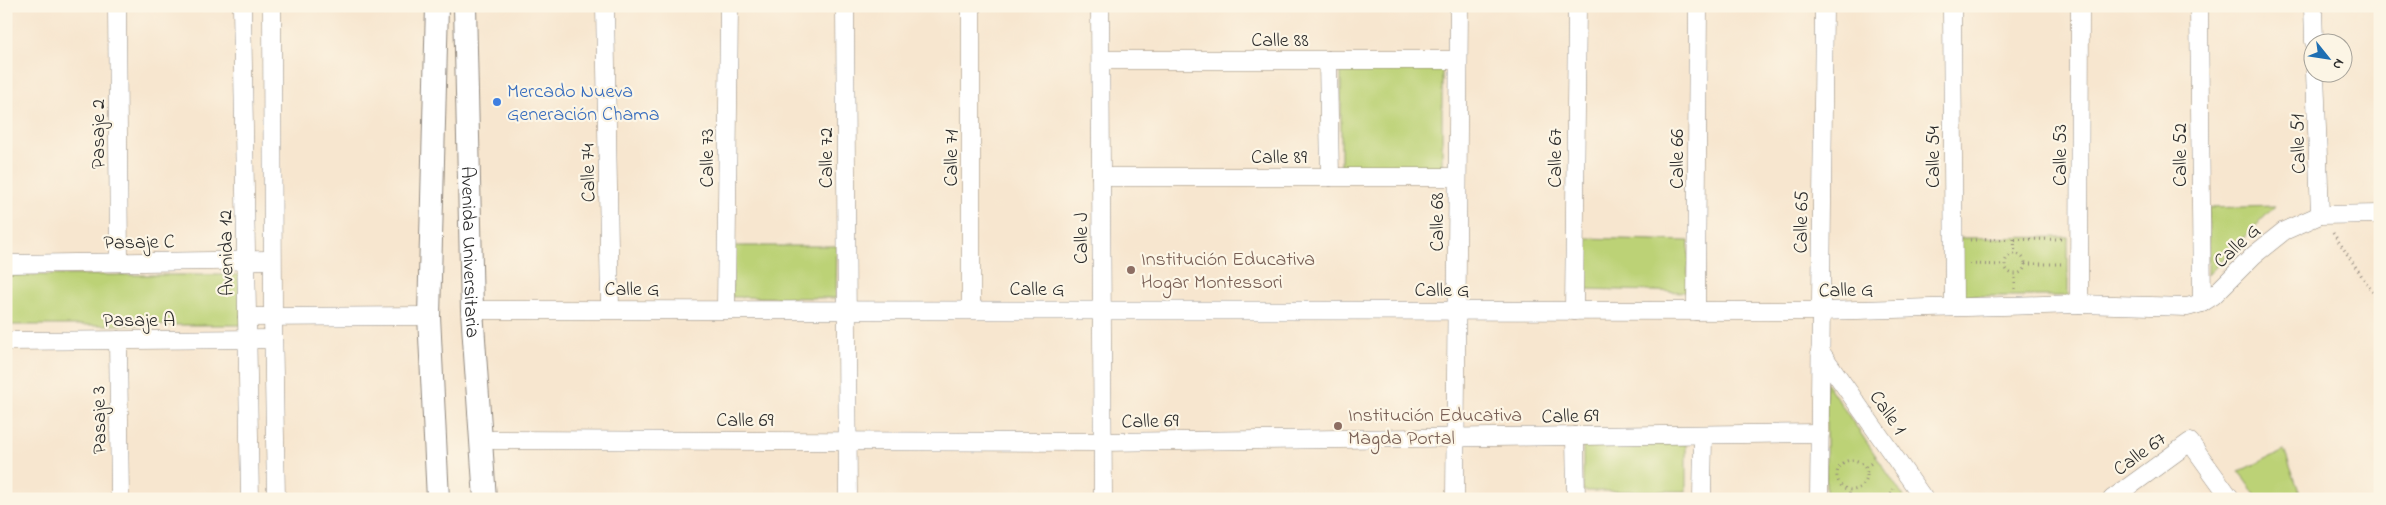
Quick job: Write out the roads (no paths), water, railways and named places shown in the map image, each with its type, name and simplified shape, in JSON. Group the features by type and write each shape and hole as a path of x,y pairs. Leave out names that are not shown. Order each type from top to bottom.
{"street":[{"name":"Pasaje 2","path":"117,6 119,262"},
{"name":"Avenida 12","path":"242,6 250,499"},
{"path":"272,6 272,317 276,499"},
{"name":"Avenida Universitaria","path":"437,6 429,316 438,499"},
{"name":"Avenida Universitaria","path":"465,6 472,310 485,499"},
{"name":"Calle 74","path":"604,6 610,309"},
{"name":"Calle 73","path":"726,309 729,6"},
{"name":"Calle 72","path":"845,6 848,499"},
{"name":"Calle 71","path":"971,6 972,310"},
{"name":"Calle J","path":"1100,6 1103,499"},
{"name":"Calle 68","path":"1455,499 1459,6"},
{"name":"Calle 67","path":"1574,311 1577,6"},
{"name":"Calle 66","path":"1696,311 1698,6"},
{"name":"Calle 65","path":"1819,499 1824,6"},
{"name":"Calle 54","path":"1952,6 1954,307"},
{"name":"Calle 53","path":"2079,304 2080,6"},
{"name":"Calle 52","path":"2199,6 2202,303"},
{"path":"2313,6 2314,32"},
{"name":"Calle 88","path":"1101,60 1458,60"},
{"path":"1328,60 1330,177"},
{"name":"Calle 51","path":"2315,82 2320,215"},
{"name":"Calle 89","path":"1101,177 1457,177"},
{"name":"Calle G","path":"472,310 1821,311 2079,304 2187,307 2202,303 2213,296 2254,255 2284,231 2320,215 2380,214"},
{"name":"Pasaje C","path":"6,264 272,260"},
{"path":"247,317 429,316"},
{"name":"Pasaje A","path":"6,341 273,339"},
{"name":"Pasaje 3","path":"118,340 120,499"},
{"name":"Calle 1","path":"1820,350 1924,499"},
{"name":"Calle 69","path":"480,440 1102,442 1820,434"},
{"path":"1702,499 1703,435"},
{"path":"1576,436 1576,499"},
{"name":"Calle 67","path":"2112,499 2190,442 2231,499"}],"place":[{"name":"Mercado Nueva Generación Chama","path":"497,102"},
{"name":"Institución Educativa Hogar Montessori","path":"1131,270"},
{"name":"Institución Educativa Magda Portal","path":"1338,426"}]}
